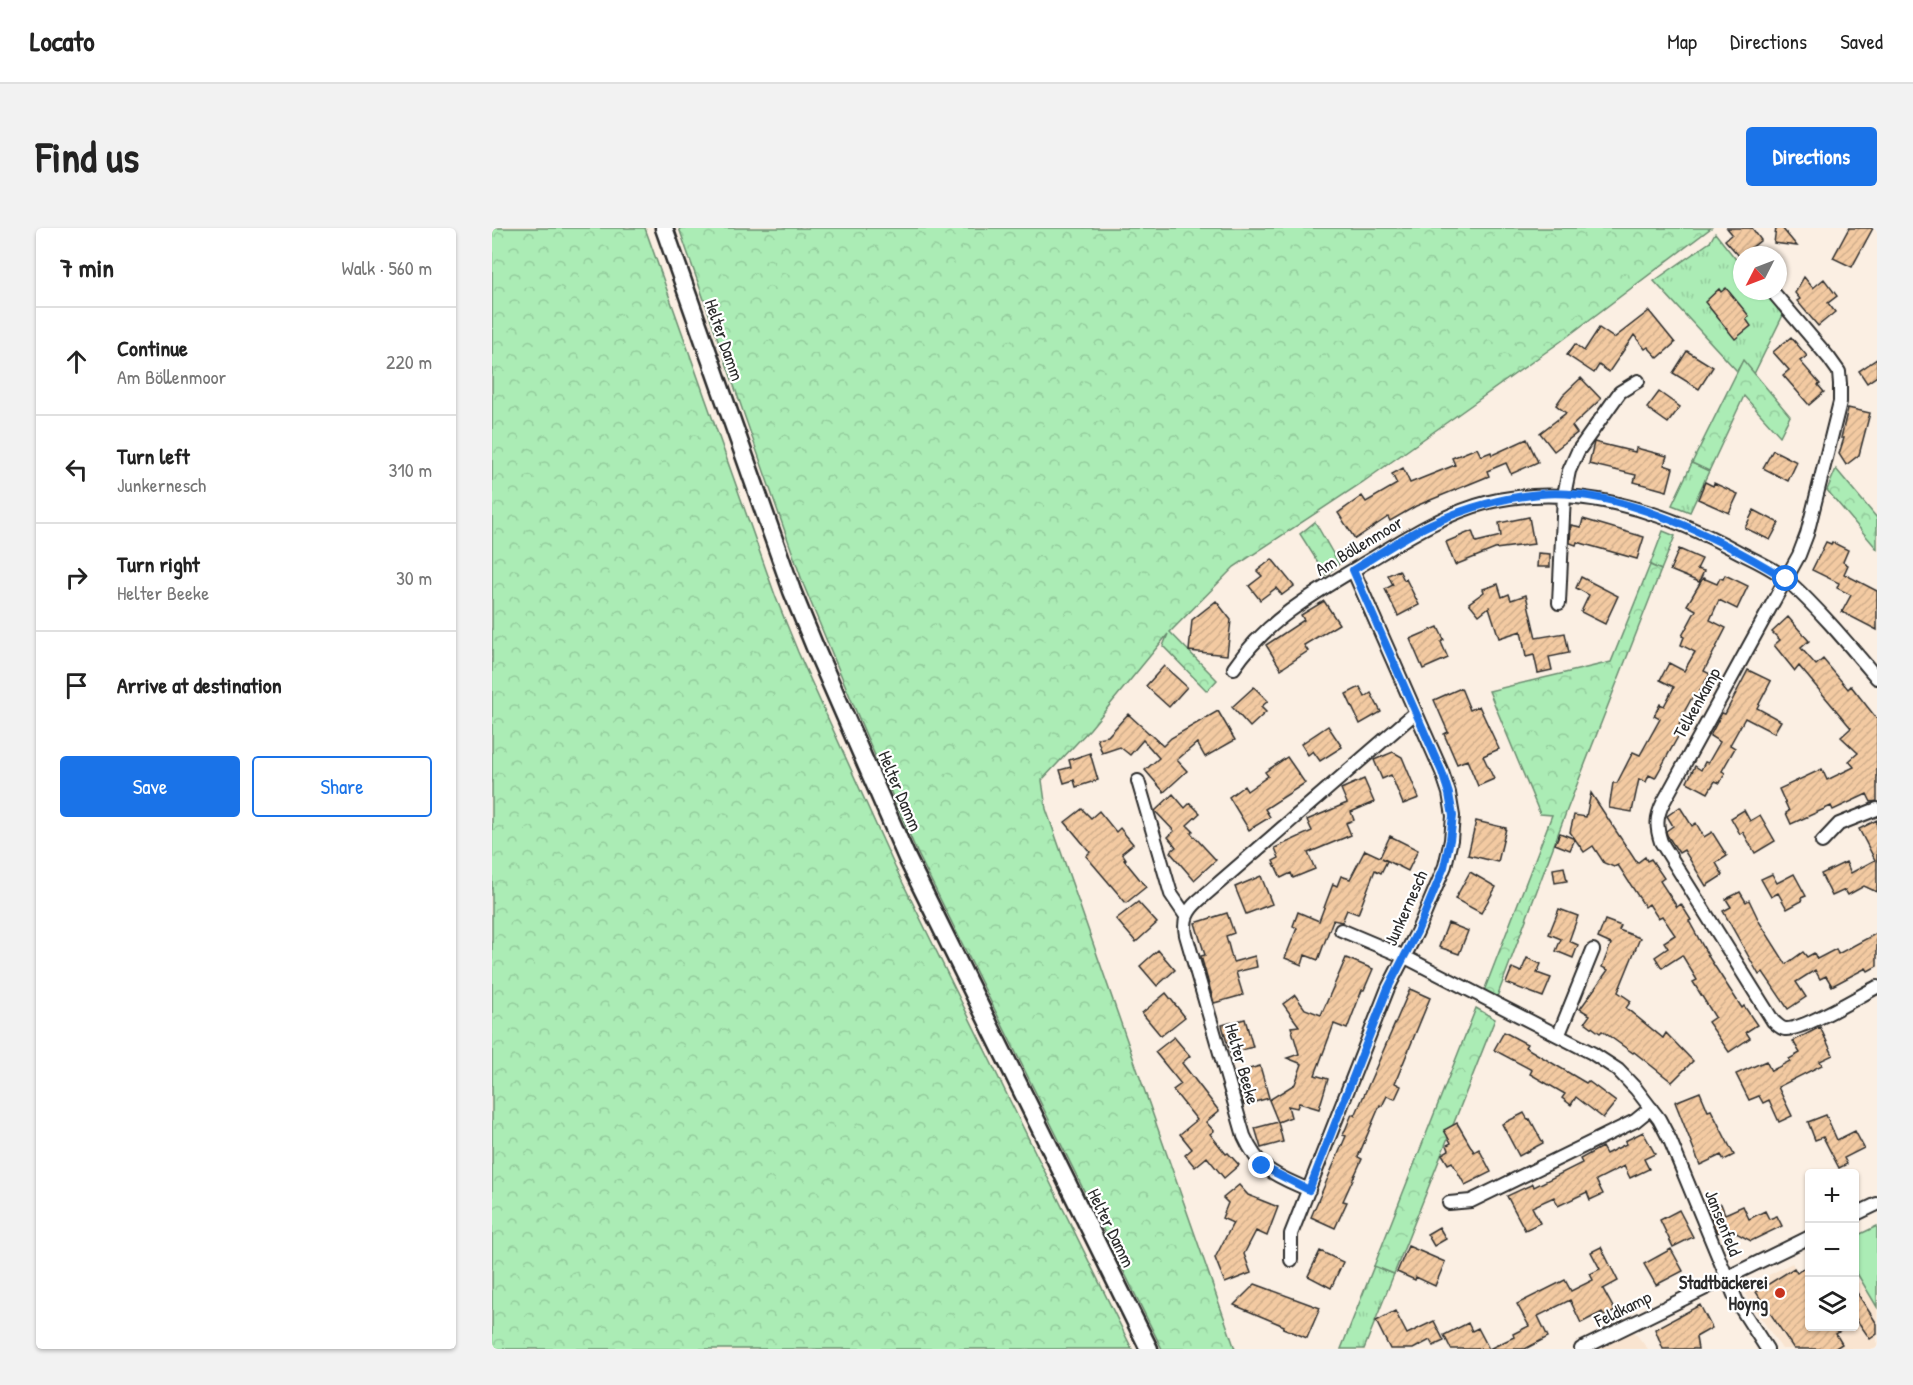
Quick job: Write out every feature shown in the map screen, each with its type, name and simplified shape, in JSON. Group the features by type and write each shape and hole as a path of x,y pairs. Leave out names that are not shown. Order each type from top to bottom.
{"street":[{"name":"Helter Damm","path":"664,228 792,591 814,645 907,858 1149,1349"},
{"name":"Telkenkamp","path":"1780,300 1839,372 1840,402 1807,534 1799,555 1663,802 1656,821 1657,831 1661,842 1773,1021 1780,1027 1787,1029 1804,1024 1877,987"},
{"path":"1559,603 1564,495 1569,471 1578,451 1620,392 1638,381"},
{"name":"Am Böllenmoor","path":"1234,668 1248,648 1288,612 1429,524 1489,502 1542,494 1618,503 1678,522 1732,548 1786,579 1877,678"},
{"name":"Junkernesch","path":"1291,1260 1291,1234 1388,988 1405,957 1444,867 1453,816 1442,772 1353,570"},
{"path":"1186,916 1190,908 1415,712"},
{"name":"Helter Beeke","path":"1138,781 1171,894 1186,916 1184,925 1186,935 1244,1136 1254,1158 1262,1166 1309,1190"},
{"path":"1822,842 1839,824 1877,809"},
{"name":"Jansenfeld","path":"1341,930 1405,957 1559,1034 1618,1070 1651,1108 1670,1140 1737,1302 1767,1349"},
{"path":"1559,1034 1593,950"},
{"path":"1449,1203 1471,1201 1635,1121 1651,1108"},
{"path":"1859,1213 1877,1204"},
{"name":"Feldkamp","path":"1581,1349 1805,1239"}],"shaded area":[{"path":"1792,1263 1805,1284 1805,1331 1859,1331 1859,1282 1861,1281 1877,1307 1877,1347 1874,1349 1782,1349 1746,1296 1746,1287"},
{"path":"1631,1328 1648,1349 1592,1349"}],"green space":[{"path":"492,228 645,228 776,598 798,652 895,867 1132,1349 492,1349"},
{"path":"679,228 1711,228 1560,342 1363,482 1234,567 1170,632 1217,680 1207,691 1163,646 1168,634 1090,729 1042,780 1046,809 1235,1349 1162,1349 917,852 863,728 804,586"},
{"path":"1715,233 1733,256 1733,300 1771,300 1784,313 1754,374 1743,361 1737,371 1654,281 1710,242"},
{"path":"1743,360 1790,416 1780,436 1744,396 1709,471 1692,463"},
{"path":"1692,463 1709,471 1690,512 1672,505"},
{"path":"1836,469 1877,518 1877,549 1827,490"},
{"path":"1315,522 1339,564 1326,575 1300,534"},
{"path":"1663,531 1675,536 1661,570 1650,565"},
{"path":"1650,565 1661,570 1497,997 1484,991 1552,815 1540,814 1489,691 1611,662"},
{"path":"1476,1008 1495,1019 1394,1274 1374,1266"},
{"path":"1877,1226 1877,1307 1859,1277 1859,1235"},
{"path":"1374,1266 1394,1274 1364,1349 1341,1349"}],"building":[{"path":"1727,228 1752,228 1761,240 1754,246 1733,246 1733,249 1725,240 1732,234"},
{"path":"1776,228 1782,228 1797,246 1774,243"},
{"path":"1849,228 1873,228 1852,267 1833,258"},
{"path":"1804,277 1813,288 1824,279 1837,296 1828,303 1835,312 1818,326 1797,301 1800,299 1795,293"},
{"path":"1726,288 1733,300 1736,300 1749,316 1746,319 1751,326 1735,339 1705,302 1719,289 1721,292"},
{"path":"1649,311 1675,343 1658,358 1648,347 1645,349 1634,335 1609,372 1599,365 1594,373 1567,355 1575,344 1584,351 1599,328 1614,338"},
{"path":"1791,337 1807,356 1800,361 1824,392 1809,405 1783,375 1789,370 1773,352"},
{"path":"1687,351 1713,367 1699,389 1673,373"},
{"path":"1877,359 1877,376 1867,383 1859,371"},
{"path":"1581,378 1601,399 1572,426 1577,433 1554,451 1540,433 1566,413 1556,405"},
{"path":"1659,392 1680,407 1668,423 1647,408"},
{"path":"1848,408 1870,413 1859,455 1846,465 1839,454 1844,438 1841,438"},
{"path":"1527,439 1538,462 1511,474 1506,463 1487,471 1489,476 1416,506 1390,521 1388,517 1355,539 1338,513 1362,496 1366,502 1397,484 1392,474 1403,468 1410,483 1455,465 1452,458 1477,448 1481,456 1491,452 1492,455"},
{"path":"1594,442 1635,452 1636,448 1667,456 1664,465 1673,468 1667,491 1634,482 1636,475 1589,464"},
{"path":"1773,450 1797,462 1788,481 1763,468"},
{"path":"1705,482 1713,486 1714,483 1738,494 1729,513 1698,499"},
{"path":"1754,510 1779,523 1770,540 1745,528"},
{"path":"1529,517 1534,544 1495,549 1455,565 1446,542 1472,531 1476,542 1501,536 1499,523"},
{"path":"1583,519 1644,537 1637,559 1577,542 1576,545 1570,543 1571,525 1581,527"},
{"path":"1826,542 1831,544 1832,542 1848,550 1843,562 1848,565 1844,574 1877,591 1877,630 1842,612 1851,595 1837,588 1839,583 1812,570"},
{"path":"1679,549 1702,559 1697,569 1704,571 1699,582 1670,570"},
{"path":"1538,553 1550,554 1550,567 1537,567"},
{"path":"1272,559 1294,586 1282,595 1276,588 1260,600 1249,586 1262,576 1257,571"},
{"path":"1399,570 1419,605 1398,616 1385,589 1393,585 1388,575"},
{"path":"1725,575 1748,586 1737,609 1719,600 1710,620 1726,628 1704,671 1710,674 1697,696 1694,694 1682,716 1679,724 1684,726 1655,778 1649,775 1646,782 1639,779 1632,812 1609,808 1613,783 1617,783 1633,752 1640,755 1660,719 1654,716 1660,704 1664,706 1674,687 1660,680 1669,663 1684,671 1695,652 1681,645 1684,637 1682,636 1696,610 1687,605 1703,578 1717,584"},
{"path":"1581,577 1618,596 1605,624 1581,612 1589,595 1576,588"},
{"path":"1498,584 1502,597 1509,594 1511,600 1526,595 1536,638 1565,633 1569,653 1549,657 1552,670 1538,673 1534,655 1526,657 1521,631 1499,638 1489,607 1479,615 1469,603 1484,592 1483,589"},
{"path":"1216,601 1231,620 1227,655 1189,651 1192,620"},
{"path":"1324,601 1339,624 1304,645 1308,651 1281,669 1266,645 1304,620 1301,615"},
{"path":"1788,617 1809,641 1801,648 1816,665 1823,659 1848,689 1851,686 1877,719 1877,801 1871,802 1867,794 1833,810 1831,806 1791,824 1786,813 1789,811 1779,789 1822,769 1827,780 1854,767 1849,761 1858,753 1841,737 1851,728 1799,666 1795,671 1774,645 1780,640 1772,632"},
{"path":"1438,627 1448,658 1423,669 1410,639"},
{"path":"1164,666 1187,687 1169,707 1146,686"},
{"path":"1748,670 1771,681 1757,708 1781,721 1774,733 1745,718 1730,745 1735,748 1722,771 1725,773 1720,783 1715,781 1708,793 1687,782 1695,766 1701,770 1705,762 1708,763 1720,742 1710,736 1722,713 1725,714"},
{"path":"1254,687 1268,701 1261,707 1266,712 1250,727 1232,707"},
{"path":"1360,687 1365,697 1371,693 1381,712 1360,724 1346,694"},
{"path":"1461,688 1470,710 1479,706 1499,749 1483,756 1494,779 1478,786 1467,760 1457,764 1444,734 1448,732 1434,700"},
{"path":"1218,711 1235,740 1205,757 1197,743 1177,760 1187,771 1164,792 1145,770 1159,758 1143,740 1130,755 1120,747 1102,753 1097,738 1108,736 1128,714 1163,746 1171,738"},
{"path":"1328,726 1342,747 1320,761 1313,751 1308,755 1301,744"},
{"path":"1393,752 1402,757 1419,798 1403,804 1391,775 1382,779 1374,760"},
{"path":"1090,753 1098,780 1076,787 1074,780 1064,783 1060,770 1071,767 1069,760"},
{"path":"1287,757 1305,783 1265,809 1270,817 1249,830 1229,797 1244,786 1247,791 1268,776 1265,772"},
{"path":"1364,779 1374,802 1351,812 1354,820 1346,823 1351,835 1308,853 1315,869 1293,878 1291,873 1281,878 1273,861 1279,858 1275,848 1312,831 1307,820 1347,803 1341,789"},
{"path":"1591,793 1637,863 1645,857 1647,861 1651,859 1664,878 1660,881 1677,907 1681,904 1710,959 1742,1008 1744,1006 1757,1025 1746,1032 1750,1038 1729,1052 1708,1022 1715,1017 1693,982 1697,980 1682,955 1662,968 1655,957 1668,948 1664,942 1675,935 1662,916 1658,918 1649,904 1645,907 1618,865 1614,867 1604,863 1593,846 1584,852 1570,832 1574,815 1586,817"},
{"path":"1173,794 1185,808 1190,803 1200,813 1187,825 1193,831 1191,833 1216,860 1194,880 1170,852 1176,847 1168,837 1174,831 1155,811"},
{"path":"1680,807 1692,826 1696,823 1704,837 1712,832 1727,856 1716,863 1723,875 1706,886 1684,850 1679,853 1667,835 1666,831 1673,826 1667,816"},
{"path":"1082,809 1091,818 1099,811 1116,832 1120,828 1133,844 1122,853 1126,859 1124,860 1146,887 1126,903 1086,856 1090,852 1065,822"},
{"path":"1744,810 1750,821 1760,815 1775,841 1755,853 1743,832 1740,834 1731,818"},
{"path":"1877,820 1877,892 1864,886 1848,895 1845,890 1832,896 1821,874 1846,862 1851,873 1875,860 1859,829"},
{"path":"1476,821 1506,828 1498,862 1468,855"},
{"path":"1560,833 1575,839 1570,850 1555,844"},
{"path":"1390,836 1418,850 1408,871 1382,858 1387,861 1381,873 1375,870 1358,914 1347,910 1342,922 1333,920 1318,960 1305,955 1302,965 1285,958 1297,928 1293,926 1298,912 1319,921 1333,884 1337,886 1341,876 1350,879 1365,850 1380,857"},
{"path":"1564,867 1567,881 1555,883 1553,869"},
{"path":"1470,872 1496,887 1481,913 1455,899"},
{"path":"1772,874 1777,883 1794,874 1806,896 1801,898 1802,901 1787,909 1778,893 1771,897 1761,879"},
{"path":"1261,876 1272,904 1246,914 1235,887"},
{"path":"1740,892 1746,902 1749,900 1760,923 1786,964 1803,952 1807,957 1814,953 1817,959 1836,949 1838,954 1877,933 1877,966 1868,971 1866,968 1832,986 1826,976 1820,979 1815,970 1796,982 1806,997 1788,1009 1763,972 1759,975 1723,911 1731,907 1726,899"},
{"path":"1138,902 1157,923 1136,942 1116,919"},
{"path":"1559,909 1578,916 1569,941 1578,945 1573,958 1556,951 1561,939 1549,934"},
{"path":"1227,913 1234,933 1226,936 1233,962 1255,956 1257,967 1236,972 1243,995 1214,1003 1201,956 1205,955 1195,923"},
{"path":"1605,920 1621,926 1619,930 1640,938 1618,992 1631,1001 1626,1008 1663,1038 1666,1033 1693,1061 1672,1082 1634,1052 1585,1022 1590,1015 1580,1009 1608,970 1602,967 1611,944 1598,938"},
{"path":"1448,923 1468,931 1459,954 1439,947"},
{"path":"1158,950 1175,970 1157,986 1140,966"},
{"path":"1346,958 1373,969 1347,1029 1334,1024 1315,1075 1328,1079 1319,1109 1299,1103 1297,1108 1288,1106 1291,1117 1278,1122 1269,1100 1295,1084 1302,1064 1287,1058 1299,1054 1291,1027 1299,1026 1283,1004 1295,995 1305,1009 1321,1015"},
{"path":"1527,958 1541,964 1537,973 1551,978 1543,997 1506,983 1512,968 1521,972"},
{"path":"1410,989 1430,998 1395,1083 1401,1086 1395,1099 1387,1096 1382,1106 1380,1105 1358,1157 1362,1159 1343,1201 1347,1202 1335,1228 1311,1217 1346,1136 1343,1135 1352,1114 1355,1116"},
{"path":"1166,993 1185,1017 1161,1036 1142,1013"},
{"path":"1245,1019 1253,1047 1230,1053 1222,1025"},
{"path":"1820,1027 1833,1055 1820,1061 1822,1065 1778,1087 1792,1116 1779,1122 1769,1100 1763,1103 1759,1096 1749,1100 1736,1074 1766,1061 1771,1071 1790,1061 1789,1059 1800,1053 1793,1041"},
{"path":"1504,1032 1527,1044 1525,1047 1586,1083 1588,1081 1616,1102 1603,1118 1576,1097 1571,1105 1562,1098 1565,1094 1530,1074 1532,1070 1494,1050"},
{"path":"1174,1037 1190,1056 1182,1063 1219,1111 1206,1122 1214,1131 1210,1134 1226,1154 1228,1153 1239,1165 1224,1178 1207,1157 1195,1167 1185,1155 1192,1149 1180,1134 1197,1120 1173,1090 1181,1084 1155,1052"},
{"path":"1260,1066 1269,1098 1244,1105 1235,1073"},
{"path":"1700,1092 1708,1111 1711,1110 1734,1155 1724,1160 1721,1155 1700,1165 1675,1102"},
{"path":"1524,1113 1528,1120 1530,1119 1543,1143 1519,1156 1502,1124"},
{"path":"1826,1115 1837,1140 1855,1131 1864,1148 1844,1158 1847,1164 1839,1168 1823,1137 1815,1140 1808,1122"},
{"path":"1278,1122 1283,1142 1261,1148 1255,1128"},
{"path":"1457,1123 1474,1152 1479,1149 1491,1172 1465,1185 1452,1162 1448,1164 1442,1154 1449,1150 1447,1145 1451,1143 1444,1130"},
{"path":"1643,1132 1655,1154 1644,1159 1649,1169 1630,1178 1624,1166 1596,1180 1603,1194 1590,1200 1587,1192 1558,1206 1554,1197 1532,1207 1540,1223 1525,1230 1507,1196 1533,1184 1534,1187 1582,1163 1580,1159 1602,1147 1606,1154"},
{"path":"1239,1185 1248,1195 1278,1207 1267,1236 1256,1231 1244,1254 1251,1273 1225,1283 1215,1258 1233,1223 1222,1218 1228,1203 1223,1198"},
{"path":"1721,1204 1725,1214 1743,1206 1749,1219 1765,1211 1769,1219 1777,1216 1782,1226 1751,1241 1727,1228 1717,1233 1708,1210"},
{"path":"1679,1210 1693,1237 1673,1247 1660,1220"},
{"path":"1439,1227 1446,1239 1434,1246 1427,1234"},
{"path":"1408,1246 1445,1262 1435,1286 1416,1277 1415,1280 1397,1272"},
{"path":"1601,1247 1618,1281 1603,1289 1615,1311 1605,1317 1602,1312 1581,1323 1570,1300 1538,1316 1548,1337 1525,1349 1489,1349 1514,1337 1513,1334 1529,1326 1517,1304 1565,1280 1571,1291 1593,1280 1590,1274 1600,1269 1591,1252"},
{"path":"1671,1249 1683,1271 1656,1285 1644,1264"},
{"path":"1320,1251 1343,1262 1331,1288 1308,1276"},
{"path":"1805,1267 1805,1331 1840,1331 1836,1334 1842,1344 1834,1349 1794,1349 1756,1292 1794,1268 1797,1273"},
{"path":"1255,1284 1320,1308 1307,1338 1234,1305"},
{"path":"1859,1296 1877,1324 1877,1334 1870,1339 1859,1323"},
{"path":"1700,1305 1712,1328 1696,1337 1698,1349 1663,1349 1655,1329"},
{"path":"1395,1311 1407,1334 1434,1321 1444,1341 1433,1346 1430,1340 1413,1349 1390,1349 1376,1321"},
{"path":"1468,1323 1472,1331 1478,1328 1489,1349 1451,1349 1444,1335"}],"place":[{"name":"Stadtbäckerei Hoyng","path":"1780,1293"}],"route":[{"path":"1262,1166 1309,1190 1388,988 1417,932 1444,867 1450,840 1453,816 1442,772 1353,570 1429,524 1489,502 1542,494 1594,498 1678,522 1732,548 1786,579"}]}
